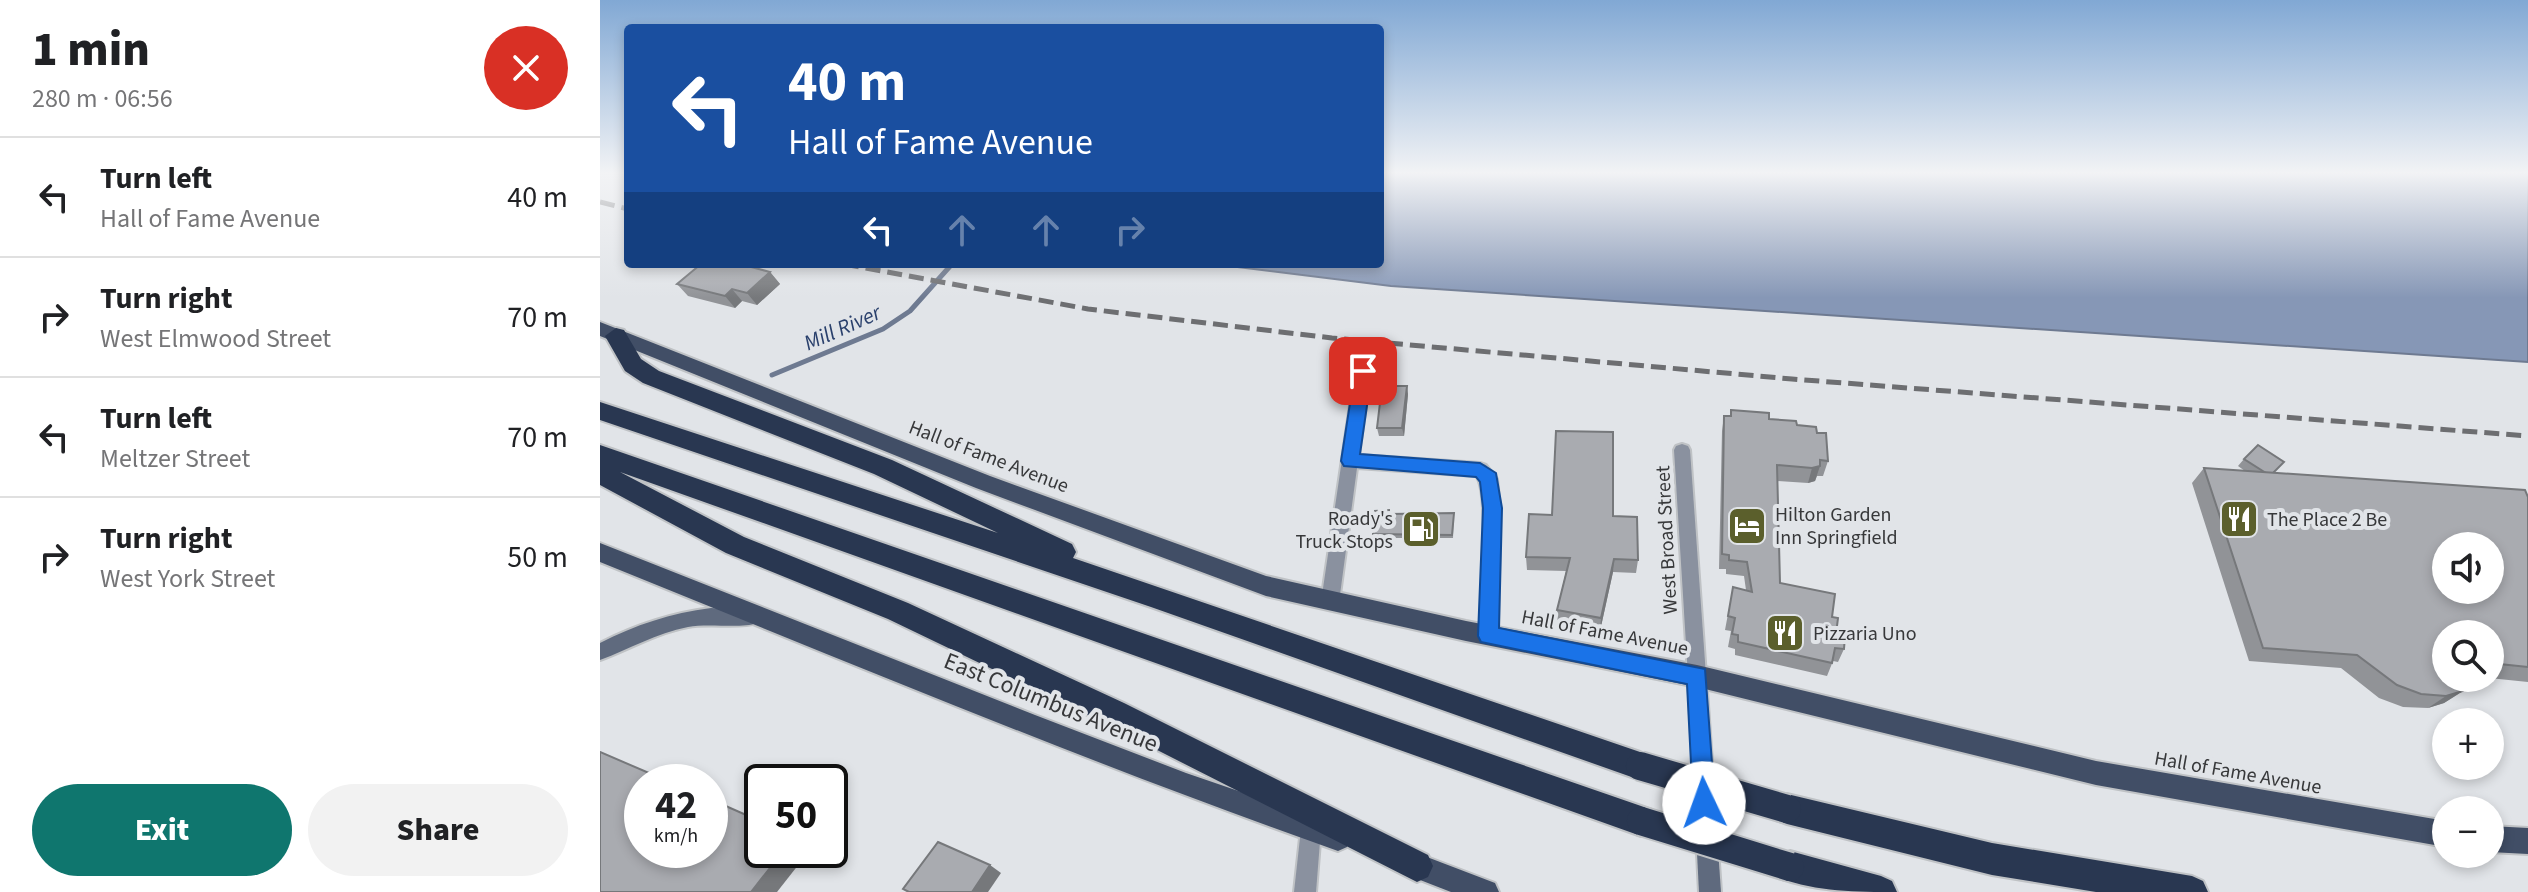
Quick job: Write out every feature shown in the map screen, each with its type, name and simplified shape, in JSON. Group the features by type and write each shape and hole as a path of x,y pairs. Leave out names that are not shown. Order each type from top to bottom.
{"highway":[{"path":"605,333 633,365 651,377 883,467 1151,595"},
{"path":"600,411 1151,595 1640,766 1787,809 1992,859 2192,892"},
{"path":"600,455 1641,821 1881,892"},
{"path":"600,473 735,545 898,611 1143,727 1417,866"},
{"path":"1822,877 1860,892"}],"main road":[{"name":"Hall of Fame Avenue","path":"605,333 1175,555 1266,586 1489,636 1697,676 2076,768 2432,832"},
{"name":"East Columbus Avenue","path":"600,552 1186,785 1486,892"},
{"path":"600,652 664,623 694,616 764,619"},
{"path":"1697,676 1710,892"},
{"path":"2504,840 2528,841"}],"street":[{"path":"1330,602 1363,371"},
{"name":"West Broad Street","path":"1682,450 1697,676"},
{"path":"1350,461 1480,470 1489,479 1492,508 1489,636"},
{"path":"1305,892 1311,829"}],"water":[{"path":"1384,215 2528,215 2528,362 1391,286 1245,268 1384,268"}],"building":[{"path":"696,268 755,268 770,272 747,293 732,289 725,296 677,284"},
{"path":"1382,386 1407,386 1402,428 1377,428"},
{"name":"Hilton Garden Inn Springfield","path":"1731,410 1769,413 1769,419 1796,421 1797,425 1816,427 1817,433 1826,433 1828,461 1820,460 1820,466 1812,468 1777,465 1780,583 1835,594 1832,617 1838,618 1836,634 1845,636 1844,649 1835,648 1832,663 1738,642 1738,635 1732,634 1735,618 1728,616 1733,587 1752,592 1747,562 1729,560 1729,555 1722,554 1724,416 1731,416"},
{"path":"1556,431 1613,432 1613,516 1637,517 1638,560 1614,559 1601,618 1557,610 1570,558 1526,557 1529,514 1552,515"},
{"path":"2258,445 2284,462 2273,473 2266,473 2244,459"},
{"path":"2204,468 2525,490 2528,497 2528,667 2504,664 2504,620 2432,620 2432,692 2460,692 2446,696 2421,694 2397,685 2357,655 2263,648"},
{"path":"1389,510 1389,514 1454,513 1452,535 1373,534 1375,511"},
{"path":"600,752 628,764 624,764 624,868 728,868 728,807 744,814 744,868 770,868 751,892 600,892"},
{"path":"938,842 990,865 972,892 909,892 903,889"}],"waterway":[{"name":"Mill River","path":"772,375 883,329 910,311 948,268"}],"railway":[{"path":"866,268 1088,309 1332,338 1792,379 2528,436"}],"place":[{"name":"The Place 2 Be","path":"2239,519"},
{"name":"Hilton Garden Inn Springfield","path":"1747,526"},
{"name":"Roady's Truck Stops","path":"1421,529"},
{"name":"Pizzaria Uno","path":"1785,633"}],"route":[{"path":"1363,371 1350,461 1480,470 1489,479 1492,508 1489,636 1697,676 1704,803"}]}
